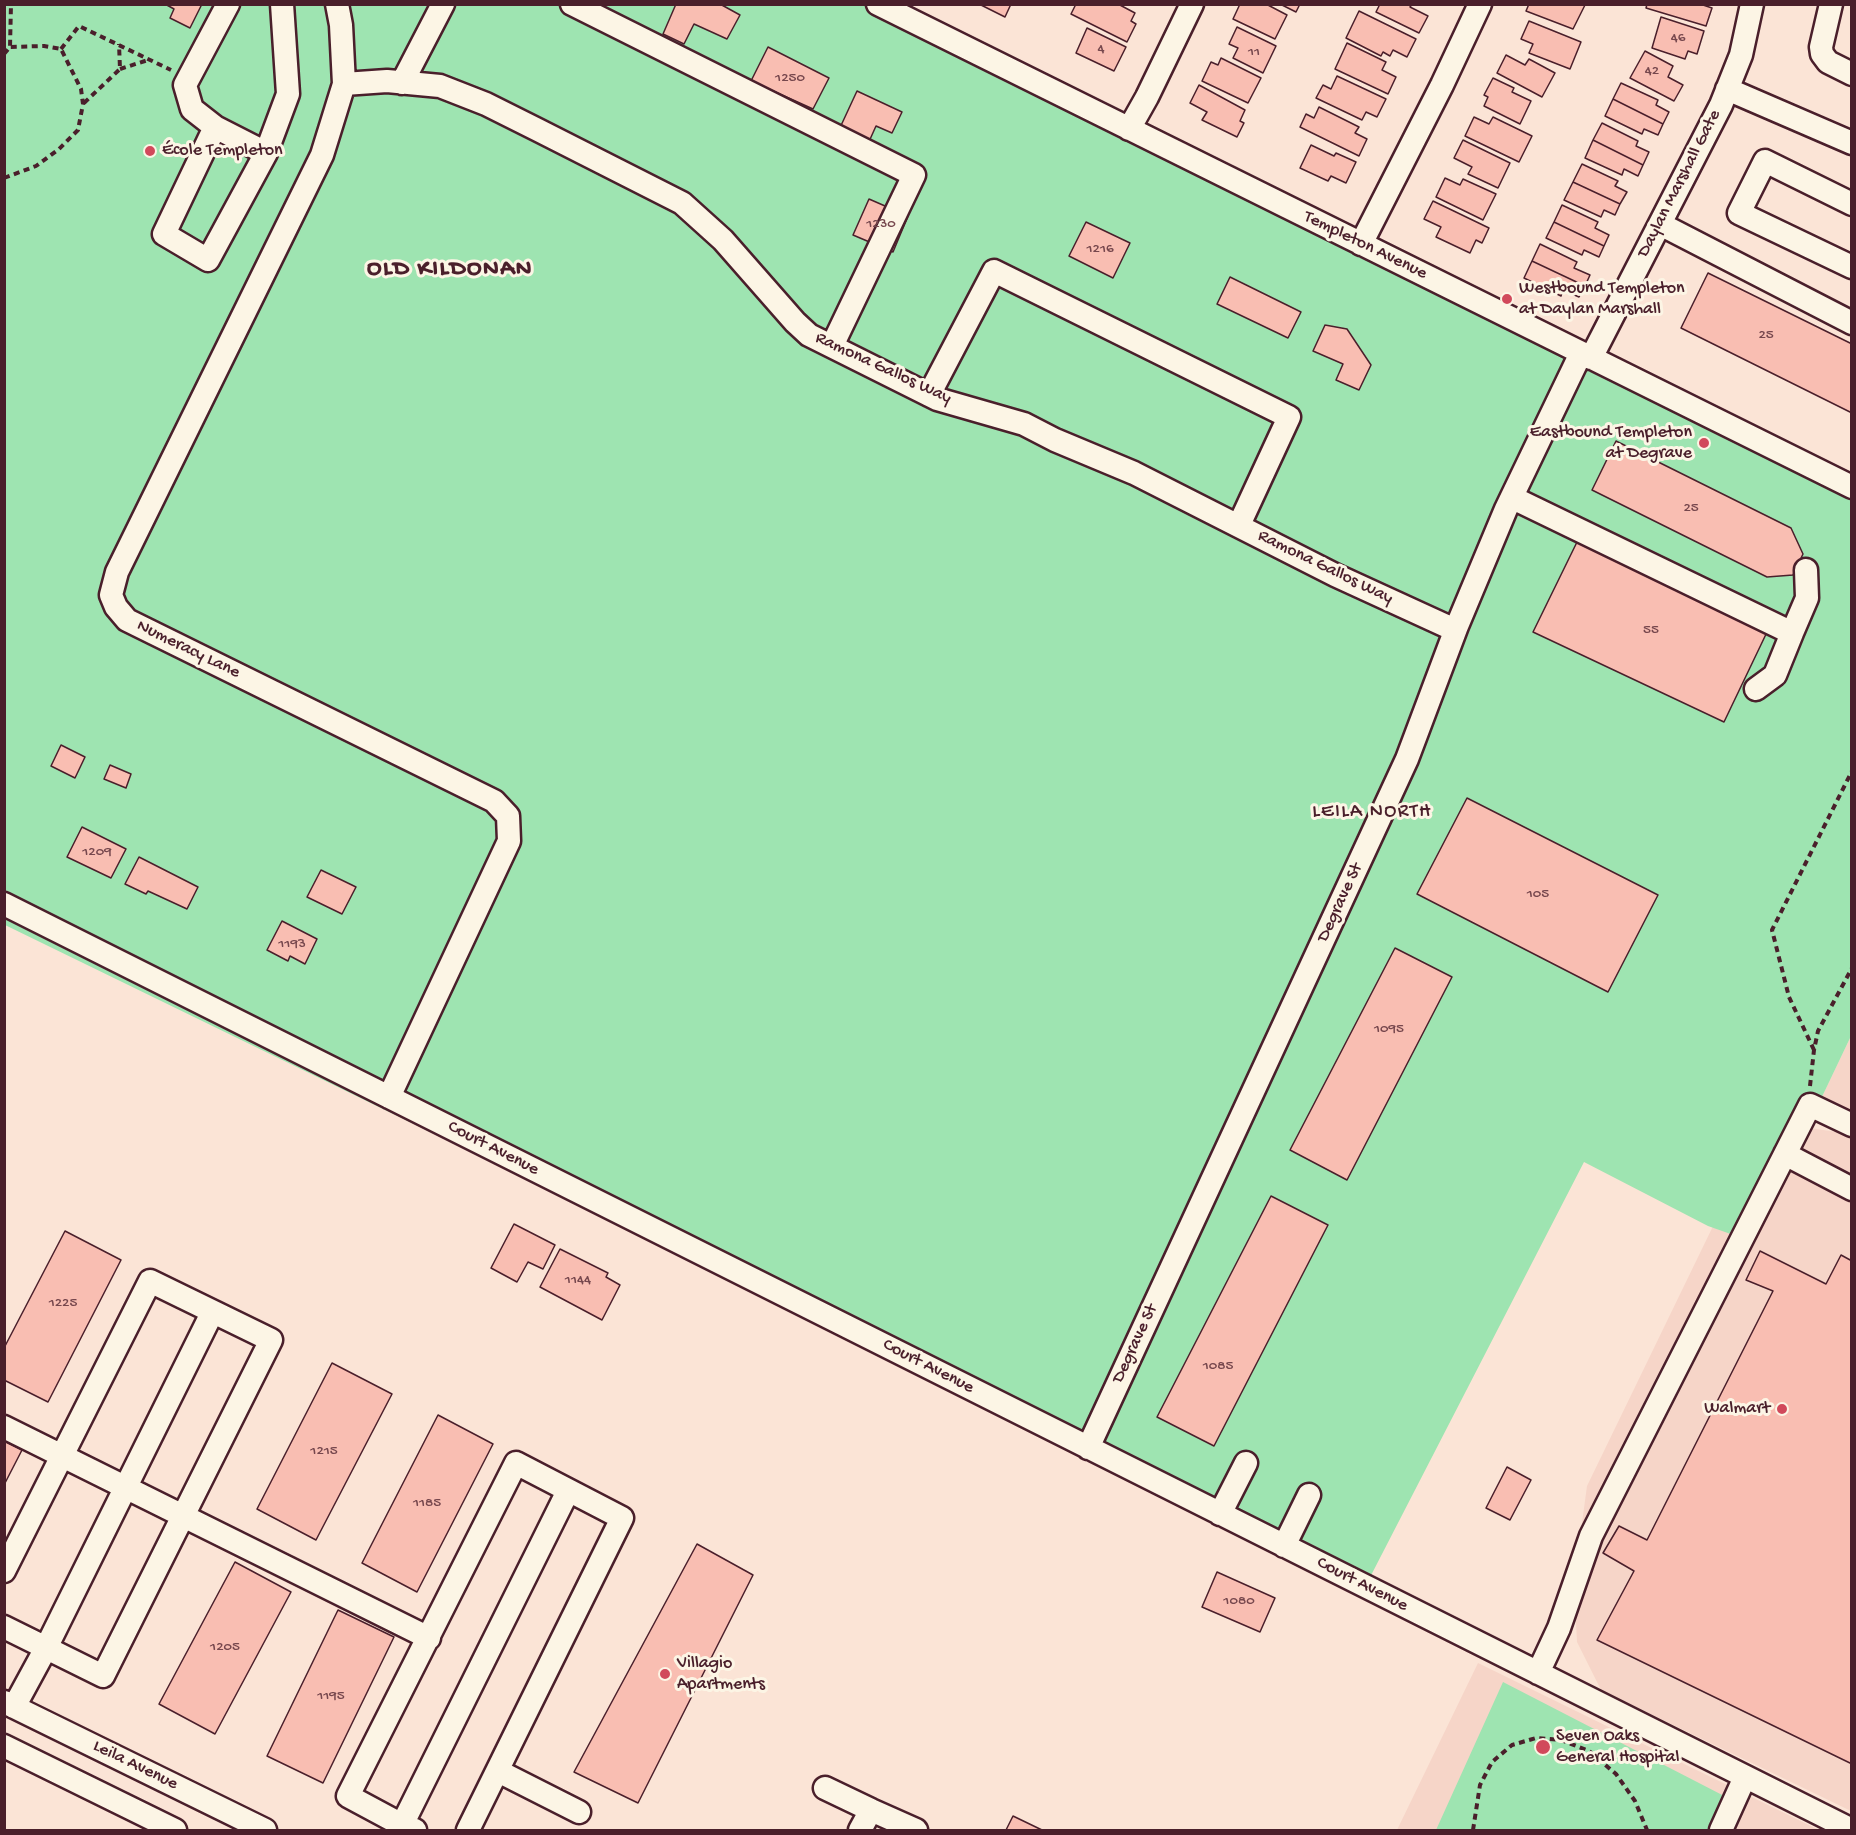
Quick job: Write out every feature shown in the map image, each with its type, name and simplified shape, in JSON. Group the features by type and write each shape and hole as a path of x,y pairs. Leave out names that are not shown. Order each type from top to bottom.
{"street":[{"path":"228,4 185,85 192,109 215,127 266,153"},
{"path":"215,127 164,234 208,260 266,153 288,94 282,4"},
{"name":"Numeracy Lane","path":"337,4 341,25 344,84 322,155 117,572 111,595 116,607 127,620 494,801 508,816 509,841 389,1097"},
{"path":"402,83 443,4"},
{"path":"572,4 914,175 832,346"},
{"path":"1128,129 1147,97 1192,4"},
{"path":"1361,244 1437,95 1480,4"},
{"name":"Daylan Marshall Gate","path":"1586,356 1659,224 1727,89 1741,55 1752,4"},
{"path":"1831,4 1821,47 1822,54 1828,62 1851,74"},
{"name":"Templeton Avenue","path":"892,7 1128,129 1851,488"},
{"name":"Ramona Gallos Way","path":"344,84 387,81 440,86 486,104 682,203 723,240 795,322 810,335 937,399 1024,424 1055,440 1134,473 1335,575 1455,630"},
{"path":"1727,89 1851,143"},
{"path":"1851,204 1765,161 1739,213 1851,267"},
{"path":"1659,224 1851,323"},
{"path":"929,395 994,271 1289,417 1239,525"},
{"name":"Degrave St","path":"1088,1448 1407,759 1455,630 1506,509 1586,356"},
{"path":"1513,498 1792,633"},
{"path":"1756,689 1775,675 1807,598 1806,570"},
{"name":"Court Avenue","path":"4,904 1851,1830"},
{"path":"1538,1673 1559,1628 1591,1536 1810,1105 1851,1125"},
{"path":"1785,1154 1851,1189"},
{"path":"4,1571 150,1281 271,1340 103,1676 4,1627"},
{"path":"9,1704 46,1648 212,1313"},
{"path":"4,1427 183,1518 429,1638"},
{"path":"468,1830 622,1518 516,1463 348,1796 405,1828 568,1491"},
{"path":"1220,1514 1246,1463"},
{"path":"1284,1546 1310,1495"},
{"name":"Leila Avenue","path":"9,1704 265,1830"},
{"path":"4,1746 175,1830"},
{"path":"498,1771 579,1812"},
{"path":"1721,1830 1745,1777"},
{"path":"825,1788 916,1830"},
{"path":"860,1830 870,1810"}],"path":[{"path":"4,54 10,47 11,4"},
{"path":"61,49 79,26 179,74"},
{"path":"119,44 120,69"},
{"path":"10,47 44,46 61,49"},
{"path":"4,178 36,166 78,130 83,104 81,89 61,49"},
{"path":"83,104 120,69 148,60"},
{"path":"1814,1050 1789,996 1772,930 1851,771"},
{"path":"1810,1105 1814,1050 1818,1031 1851,968"},
{"path":"1473,1830 1480,1785 1492,1762 1512,1745 1536,1738 1561,1740 1589,1751 1616,1774 1635,1801 1647,1830"}],"shaded area":[{"path":"1851,1036 1851,1116 1820,1101"},
{"path":"1764,1121 1843,1133 1851,1137 1851,1811 1601,1690 1577,1642 1574,1582 1587,1486"},
{"name":"Seven Oaks General Hospital","path":"1478,1663 1819,1830 1397,1830"}],"green space":[{"path":"4,5 879,5 1851,487 1851,1036 1820,1101 1742,1238 1708,1226 1584,1162 1365,1587 5,925"},
{"name":"Seven Oaks General Hospital","path":"1503,1682 1730,1799 1711,1830 1436,1830"}],"building":[{"path":"165,4 202,4 190,28 170,18 174,9"},
{"path":"676,4 720,4 740,15 727,39 694,24 684,44 663,34"},
{"path":"979,4 1011,4 1005,17"},
{"path":"1076,4 1118,4 1135,13 1131,21 1136,24 1127,42 1071,14"},
{"path":"1240,4 1266,4 1287,15 1275,39 1233,19"},
{"path":"1280,4 1300,4 1296,12"},
{"path":"1380,4 1412,4 1410,7 1428,16 1419,33 1376,12"},
{"path":"1529,4 1585,5 1573,29 1526,11"},
{"path":"1647,4 1700,4 1712,8 1706,26 1646,8"},
{"path":"1359,11 1416,39 1407,57 1393,50 1390,56 1383,52 1381,56 1346,38"},
{"path":"1661,17 1704,31 1697,54 1688,51 1685,59 1652,48"},
{"path":"1529,21 1581,42 1570,69 1529,53 1533,44 1521,39"},
{"path":"1237,27 1276,46 1263,73 1233,58 1238,48 1229,44"},
{"path":"1087,28 1126,47 1114,71 1076,53"},
{"path":"1347,43 1386,62 1382,70 1396,77 1388,94 1335,69"},
{"path":"768,47 829,78 813,109 751,81"},
{"path":"1645,51 1673,66 1668,77 1683,85 1674,101 1630,78"},
{"path":"1506,55 1525,65 1529,59 1555,73 1542,97 1497,73"},
{"path":"1221,58 1261,78 1248,103 1202,81 1211,62 1218,65"},
{"path":"1337,76 1386,99 1377,117 1366,112 1362,120 1316,98 1323,85 1331,89"},
{"path":"1493,78 1514,88 1512,92 1531,101 1520,124 1484,106 1488,97 1484,95"},
{"path":"1621,83 1658,100 1656,105 1669,112 1663,124 1613,99"},
{"path":"1199,85 1245,110 1240,121 1244,123 1237,137 1202,120 1207,112 1190,103"},
{"path":"857,91 902,112 892,133 876,126 867,146 838,132"},
{"path":"1613,99 1663,124 1658,135 1644,129 1642,134 1605,116"},
{"path":"1319,107 1359,127 1355,133 1367,139 1359,156 1300,127 1306,114 1314,118"},
{"path":"1474,117 1489,124 1493,117 1532,136 1519,162 1465,136"},
{"path":"1602,123 1638,141 1636,146 1649,152 1643,165 1593,140"},
{"path":"1463,140 1510,163 1498,188 1468,174 1472,167 1454,158"},
{"path":"1593,140 1643,165 1638,176 1624,169 1622,175 1585,158"},
{"path":"1311,145 1334,156 1336,153 1356,162 1346,183 1331,176 1328,181 1300,168"},
{"path":"1582,164 1618,181 1615,186 1627,192 1620,204 1573,182"},
{"path":"1445,178 1460,185 1463,179 1496,194 1483,220 1436,197"},
{"path":"1573,182 1620,204 1615,215 1604,210 1601,217 1564,200"},
{"path":"869,199 908,216 893,252 853,235"},
{"path":"1433,201 1489,228 1482,243 1476,240 1470,253 1436,237 1441,227 1424,219"},
{"path":"1562,205 1598,222 1595,228 1609,235 1604,246 1554,222"},
{"path":"1086,222 1130,243 1113,278 1069,256"},
{"path":"1554,222 1604,246 1599,257 1584,250 1582,255 1546,238"},
{"path":"1540,244 1577,262 1574,268 1590,275 1585,286 1532,261"},
{"path":"1532,261 1585,286 1579,297 1563,290 1561,296 1524,278"},
{"path":"1708,273 1852,344 1852,413 1681,328"},
{"path":"1230,277 1301,312 1288,338 1217,304"},
{"path":"1325,325 1347,329 1371,365 1359,390 1336,380 1343,364 1313,351"},
{"path":"1616,441 1791,528 1803,554 1793,575 1767,577 1592,490"},
{"path":"1578,540 1768,630 1724,722 1533,632"},
{"path":"61,745 85,757 75,778 51,766"},
{"path":"110,765 131,774 126,788 104,779"},
{"path":"1467,798 1658,895 1608,992 1417,894"},
{"path":"82,827 126,849 111,878 67,857"},
{"path":"139,857 198,887 187,909 148,891 146,894 125,884"},
{"path":"321,870 356,887 342,914 307,897"},
{"path":"282,921 317,939 305,964 290,956 288,961 267,950"},
{"path":"1395,948 1452,977 1347,1180 1290,1150"},
{"path":"1271,1196 1328,1225 1214,1446 1157,1417"},
{"path":"514,1224 555,1245 543,1269 528,1262 517,1282 491,1268"},
{"path":"65,1231 121,1260 48,1402 4,1380 4,1348"},
{"path":"560,1249 608,1273 606,1277 620,1285 602,1320 540,1287"},
{"name":"Walmart","path":"1760,1251 1826,1284 1841,1255 1852,1261 1852,1764 1597,1640 1634,1571 1603,1553 1619,1526 1647,1540 1773,1291 1746,1280"},
{"path":"332,1363 392,1394 316,1540 257,1509"},
{"path":"438,1415 493,1444 417,1592 362,1563"},
{"path":"4,1441 22,1450 4,1485"},
{"path":"1507,1467 1531,1480 1510,1520 1486,1508"},
{"name":"Villagio Apartments","path":"697,1544 753,1575 638,1803 574,1772"},
{"path":"235,1562 291,1592 215,1734 159,1704"},
{"path":"1217,1572 1275,1598 1260,1632 1202,1607"},
{"path":"338,1610 394,1637 323,1783 267,1756"},
{"path":"1013,1816 1042,1830 1006,1830"}],"place":[{"name":"École Templeton","path":"150,151"},
{"name":"Westbound Templeton at Daylan Marshall","path":"1507,299"},
{"name":"Eastbound Templeton at Degrave","path":"1704,443"},
{"name":"Walmart","path":"1782,1409"},
{"name":"Villagio Apartments","path":"665,1674"},
{"name":"Seven Oaks General Hospital","path":"1543,1747"}],"district":[{"name":"OLD KILDONAN","path":"450,270"},
{"name":"LEILA NORTH","path":"1372,813"}]}
